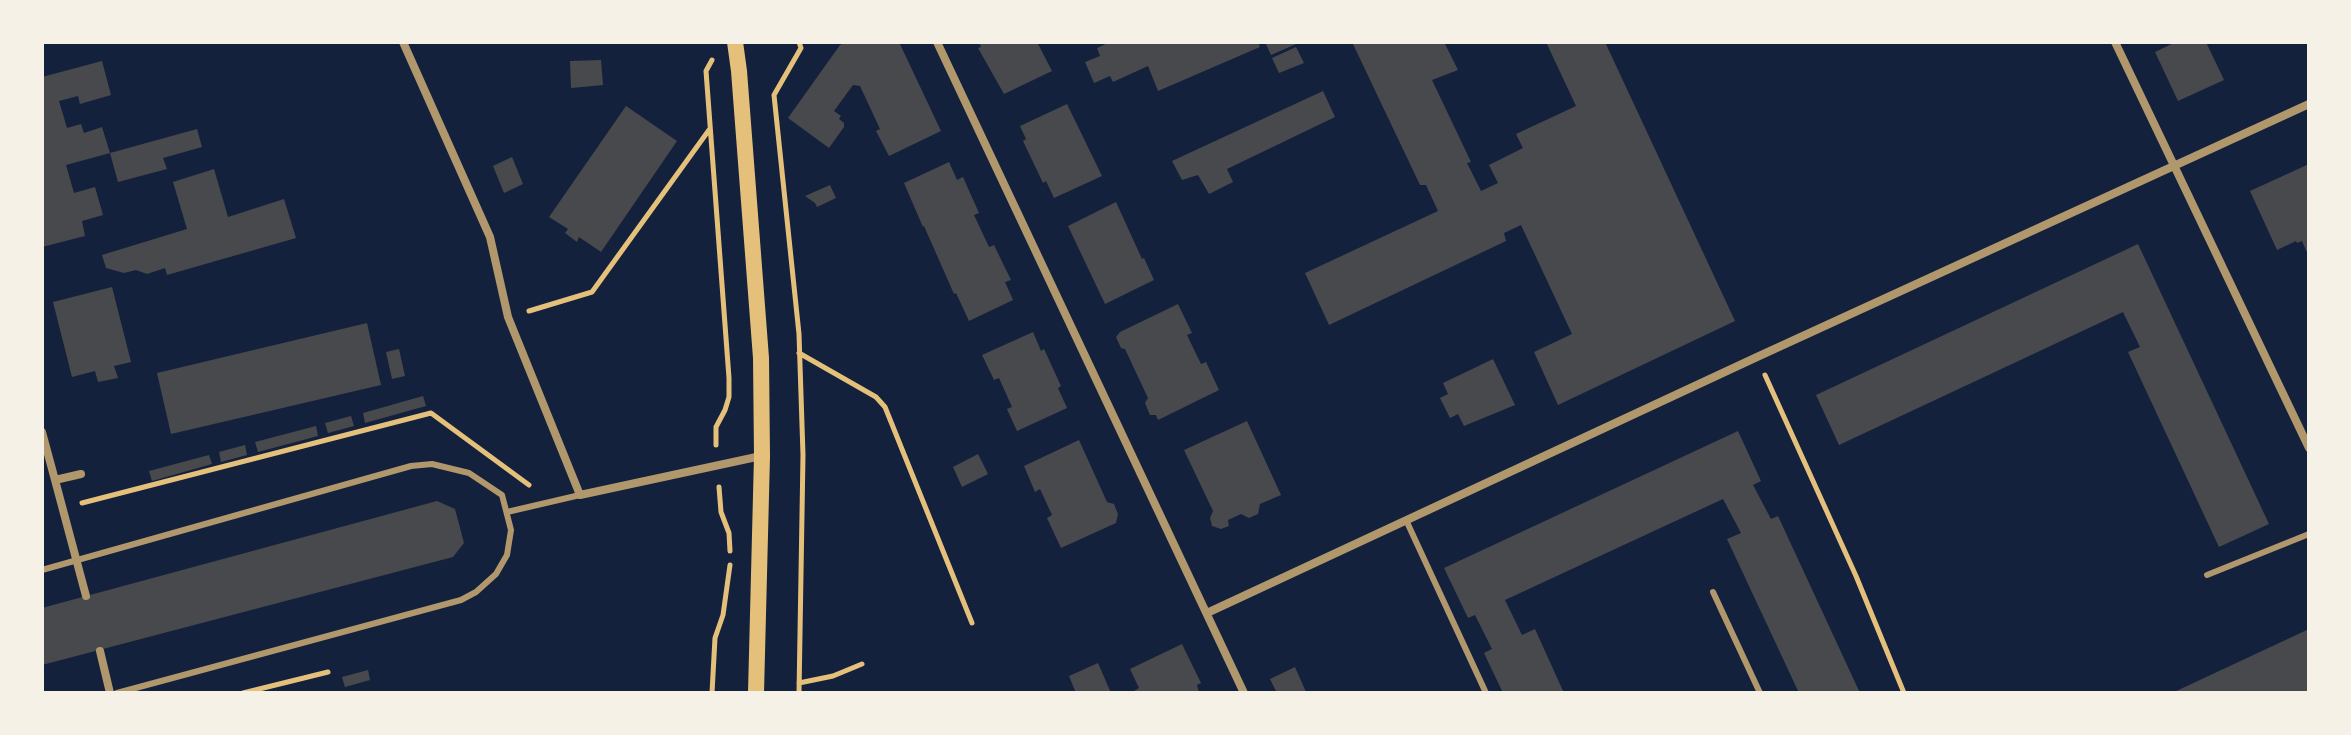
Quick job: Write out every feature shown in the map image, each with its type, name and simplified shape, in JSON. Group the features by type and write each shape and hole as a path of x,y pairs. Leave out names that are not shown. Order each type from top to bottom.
{"main road":[{"path":"735,42 761,358 762,456 756,693"}],"street":[{"path":"403,42 490,237 508,317 580,495 762,456"},
{"path":"937,42 1244,693"},
{"path":"2115,42 2309,448"},
{"path":"1207,613 2309,104"},
{"path":"42,432 86,596"},
{"path":"55,480 81,474"},
{"path":"100,651 110,693"}],"lane":[{"path":"42,570 411,466 432,464 469,473 502,495 511,530 507,555 496,574 476,592 461,600 117,693"},
{"path":"507,512 580,495"},
{"path":"1406,520 1486,693"},
{"path":"2207,575 2309,534"},
{"path":"1713,592 1760,693"}],"path":[{"path":"799,42 801,48 774,95 799,353 803,455 799,693"},
{"path":"712,693 715,638 723,615 731,547 721,512 716,427 729,397 706,71 717,52"},
{"path":"508,317 592,292 710,128"},
{"path":"799,353 876,397 885,407 972,623"},
{"path":"1757,357 1856,576 1904,693"},
{"path":"63,508 431,413 529,484 534,505"},
{"path":"799,683 833,676 862,664"},
{"path":"243,693 328,672"}],"building":[{"path":"846,42 899,42 941,131 889,156 876,131 880,129 860,86 853,85 834,111 841,116 839,119 844,127 829,148 788,118 840,45"},
{"path":"979,42 1037,42 1052,71 1004,94 978,48 981,47"},
{"path":"1110,42 1258,42 1260,47 1158,91 1148,66 1113,82 1110,76 1094,83 1085,62 1100,56 1097,48"},
{"path":"1265,42 1295,42 1296,44 1271,55"},
{"path":"1352,42 1444,42 1458,70 1432,80 1471,162 1467,163 1481,191 1498,183 1489,165 1523,148 1516,134 1576,106 1546,42 1605,42 1735,321 1558,405 1534,352 1572,334 1521,225 1504,233 1506,241 1329,325 1305,273 1438,211 1426,185 1420,185"},
{"path":"2176,42 2206,42 2224,80 2178,101 2155,52"},
{"path":"1296,47 1304,63 1279,73 1272,58"},
{"path":"601,60 603,85 571,88 570,61"},
{"path":"102,61 111,95 80,104 78,96 59,101 67,128 81,124 84,133 102,127 110,153 66,165 74,193 95,187 103,215 82,221 85,236 42,247 42,77"},
{"path":"1323,91 1335,117 1227,169 1233,182 1209,194 1198,175 1182,180 1172,161"},
{"path":"1067,104 1102,176 1054,198 1046,181 1043,183 1023,141 1026,139 1020,126"},
{"path":"626,106 677,141 601,252 579,237 577,242 565,233 568,229 549,217"},
{"path":"197,129 202,147 163,158 167,169 118,182 110,153"},
{"path":"512,157 523,184 504,193 493,166"},
{"path":"949,162 957,180 963,177 979,213 974,215 989,247 994,245 1011,280 1005,282 1013,300 969,321 904,183"},
{"path":"2309,164 2309,257 2302,241 2277,250 2250,191"},
{"path":"214,169 228,217 284,199 296,238 167,275 165,268 147,274 106,268 102,255 187,229 173,182"},
{"path":"830,185 836,198 817,207 805,196"},
{"path":"1116,202 1154,280 1105,304 1068,226"},
{"path":"2138,244 2269,524 2219,547 2128,352 2140,347 2123,312 1839,445 1816,395"},
{"path":"112,287 131,362 114,366 118,378 98,382 95,371 72,377 53,302"},
{"path":"1178,304 1192,333 1187,335 1201,364 1206,362 1219,390 1158,420 1156,415 1150,415 1145,403 1148,398 1116,337 1120,332"},
{"path":"367,323 381,385 171,434 157,373"},
{"path":"1033,332 1061,386 1058,388 1067,408 1017,431 1007,409 1012,407 999,378 994,380 982,355"},
{"path":"399,349 405,376 392,379 386,352"},
{"path":"1493,359 1515,405 1464,426 1458,414 1450,418 1440,398 1448,394 1443,383"},
{"path":"423,396 426,406 365,423 363,413"},
{"path":"351,416 354,426 328,433 325,423"},
{"path":"1247,421 1281,495 1260,504 1258,514 1249,518 1241,514 1228,520 1229,526 1221,529 1212,526 1210,518 1213,511 1184,450"},
{"path":"316,426 318,436 258,452 255,442"},
{"path":"1738,431 1761,481 1753,485 1771,519 1778,516 1860,693 1799,693 1727,539 1741,533 1723,499 1505,600 1522,635 1535,629 1564,693 1503,693 1484,653 1492,649 1475,615 1468,618 1444,568"},
{"path":"1079,440 1107,502 1114,504 1118,514 1116,523 1061,548 1047,518 1052,515 1040,489 1035,492 1024,466"},
{"path":"245,445 247,455 221,462 219,452"},
{"path":"978,454 988,474 962,487 953,467"},
{"path":"209,455 212,464 152,481 149,471"},
{"path":"437,501 455,509 464,543 453,557 42,665 42,608"},
{"path":"2309,629 2309,693 2172,693"},
{"path":"1182,644 1201,683 1197,685 1199,693 1135,693 1139,688 1130,669"},
{"path":"1098,663 1111,693 1076,693 1069,676"},
{"path":"1295,667 1306,692 1277,693 1270,679"},
{"path":"368,670 370,680 345,687 342,677"}]}
